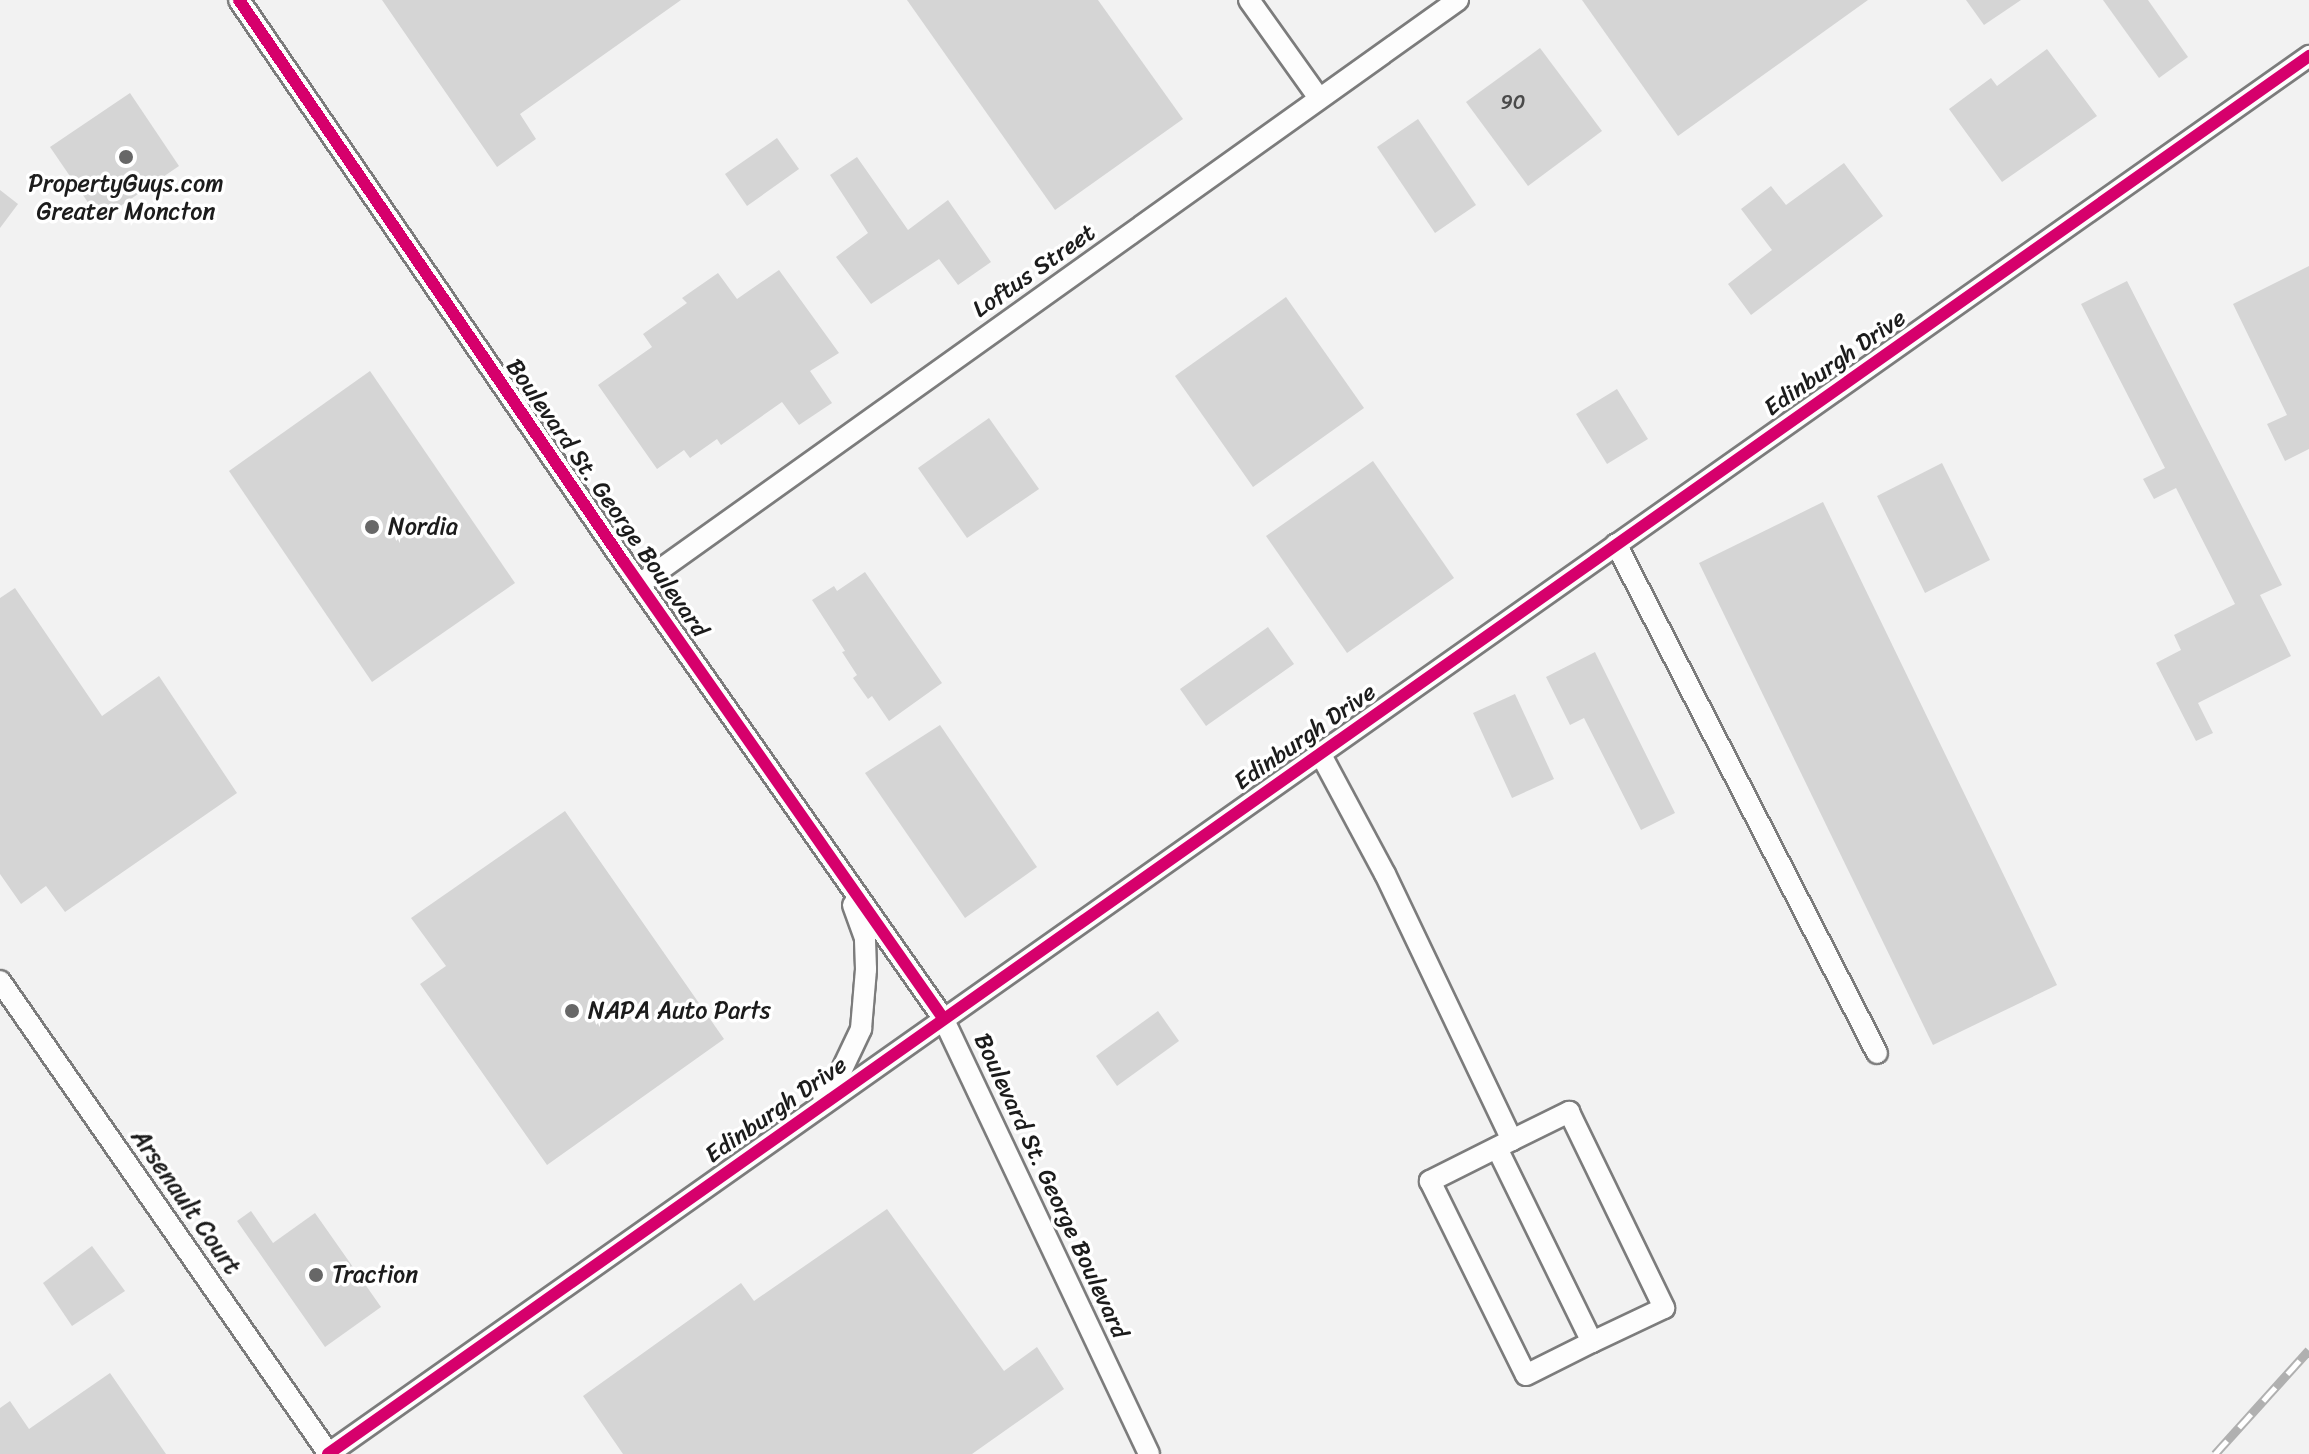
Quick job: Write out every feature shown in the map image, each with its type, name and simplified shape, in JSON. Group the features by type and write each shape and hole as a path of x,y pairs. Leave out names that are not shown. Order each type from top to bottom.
{"street":[{"name":"Boulevard St. George Boulevard","path":"239,0 943,1018 1149,1454"},
{"path":"1249,0 1319,98"},
{"name":"Loftus Street","path":"640,584 1458,0"},
{"name":"Edinburgh Drive","path":"328,1454 2309,56"},
{"path":"1616,544 1877,1053"},
{"path":"1320,753 1385,874 1592,1342"},
{"path":"798,1121 836,1082 861,1029 865,993 865,938 844,878"},
{"name":"Arsenault Court","path":"0,981 328,1454"},
{"path":"1569,1112 1664,1308 1592,1342 1526,1375 1430,1181 1569,1112"}],"building":[{"path":"382,0 681,0 520,114 536,139 497,167"},
{"path":"907,0 1098,0 1183,119 1055,210"},
{"path":"1582,0 1868,0 1678,136"},
{"path":"1966,0 2021,0 1984,25"},
{"path":"2103,0 2148,0 2188,57 2159,78"},
{"path":"1540,48 1602,131 1528,186 1466,102"},
{"path":"2047,49 2097,116 2002,182 1949,109 1991,78 1997,86"},
{"path":"130,93 179,166 100,220 50,147"},
{"path":"1418,119 1476,205 1435,233 1377,147"},
{"path":"777,138 799,169 747,206 725,174"},
{"path":"857,157 908,230 948,200 991,262 958,285 939,259 871,304 836,257 868,233 830,175"},
{"path":"1844,163 1883,216 1751,315 1728,284 1772,250 1741,209 1771,186 1786,205"},
{"path":"0,190 18,204 0,228"},
{"path":"2309,266 2309,449 2285,461 2267,424 2287,415 2233,304"},
{"path":"779,270 839,353 810,371 832,403 799,425 782,402 721,445 717,439 690,458 684,450 657,469 598,385 652,347 643,334 687,303 682,298 718,273 737,299"},
{"path":"2127,281 2282,585 2260,595 2291,656 2198,703 2213,733 2196,741 2156,663 2181,650 2174,635 2235,604 2176,488 2154,499 2143,479 2165,468 2081,304"},
{"path":"1286,297 1364,408 1253,487 1175,376"},
{"name":"Nordia","path":"370,371 515,583 372,682 229,471"},
{"path":"1617,389 1648,439 1607,464 1576,414"},
{"path":"989,418 1039,489 967,538 918,468"},
{"path":"1373,461 1454,578 1347,653 1266,536"},
{"path":"1942,463 1990,560 1925,593 1877,496"},
{"path":"1823,502 2057,985 1933,1045 1699,563"},
{"path":"865,572 942,683 889,721 872,696 868,699 853,678 857,675 842,652 845,651 812,600 834,586 837,591"},
{"path":"15,588 102,716 159,676 237,793 65,912 46,886 21,904 0,874 0,598"},
{"path":"1268,627 1294,664 1206,726 1180,689"},
{"path":"1595,652 1675,813 1641,830 1584,718 1570,725 1546,677"},
{"path":"1515,694 1554,779 1512,798 1473,713"},
{"path":"940,725 1037,867 965,918 865,773"},
{"name":"NAPA Auto Parts","path":"565,811 724,1039 547,1165 420,984 446,966 411,918"},
{"path":"1158,1011 1179,1041 1117,1086 1096,1056"},
{"path":"887,1209 1004,1371 1037,1347 1064,1389 972,1454 623,1454 583,1396 741,1283 754,1301"},
{"name":"Traction","path":"251,1211 273,1243 315,1213 381,1307 325,1347 237,1221"},
{"path":"92,1246 125,1291 72,1326 43,1283"},
{"path":"110,1373 166,1454 0,1454 0,1408 10,1401 29,1429"}],"railway":[{"path":"2215,1454 2309,1350"}],"cycle path":[{"path":"239,0 623,561 943,1018"},
{"path":"328,1454 2309,56"}],"place":[{"name":"PropertyGuys.com Greater Moncton","path":"126,157"},
{"name":"Nordia","path":"372,527"},
{"name":"NAPA Auto Parts","path":"572,1011"},
{"name":"Traction","path":"316,1275"}]}
